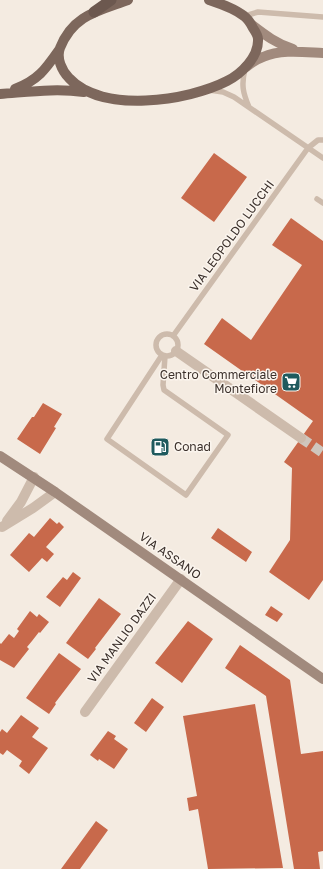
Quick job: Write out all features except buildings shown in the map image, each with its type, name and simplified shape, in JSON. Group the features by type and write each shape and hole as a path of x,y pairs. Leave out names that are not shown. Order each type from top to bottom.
{"highway":[{"path":"94,12 111,0"}],"main road":[{"path":"2,94 37,79 59,50 66,34 78,21 94,12 128,0"},
{"path":"209,0 224,4 245,16 252,25 258,38 255,53 246,67"},
{"path":"252,25 267,37 283,46 300,52"},
{"path":"59,50 60,65 76,85 90,93"},
{"path":"2,94 64,89 114,98 144,101 177,98 228,80 262,57 278,52 323,54"},
{"name":"VIA ASSANO","path":"0,456 55,492 323,679"}],"street":[{"path":"176,351 301,438"},
{"path":"1,528 21,502 34,478"},
{"path":"1,528 55,492"},
{"name":"VIA MANLIO DAZZI","path":"85,712 181,579"}],"lane":[{"path":"245,16 258,12 323,18"},
{"path":"246,67 242,80 243,93 249,108"},
{"path":"206,89 223,92 234,97 323,158"},
{"path":"308,148 318,140 323,140"},
{"name":"VIA LEOPOLDO LUCCHI","path":"173,336 308,148"},
{"path":"317,199 323,203"},
{"path":"163,335 173,336 177,342 176,351 172,354 164,355 157,350 157,339 163,335"},
{"path":"164,355 164,390 228,435 186,495 107,439 164,355"}],"tunnel":[{"path":"301,438 323,453"}],"place":[{"name":"Centro Commerciale Montefiore","path":"291,382"},
{"name":"Conad","path":"160,447"}]}
